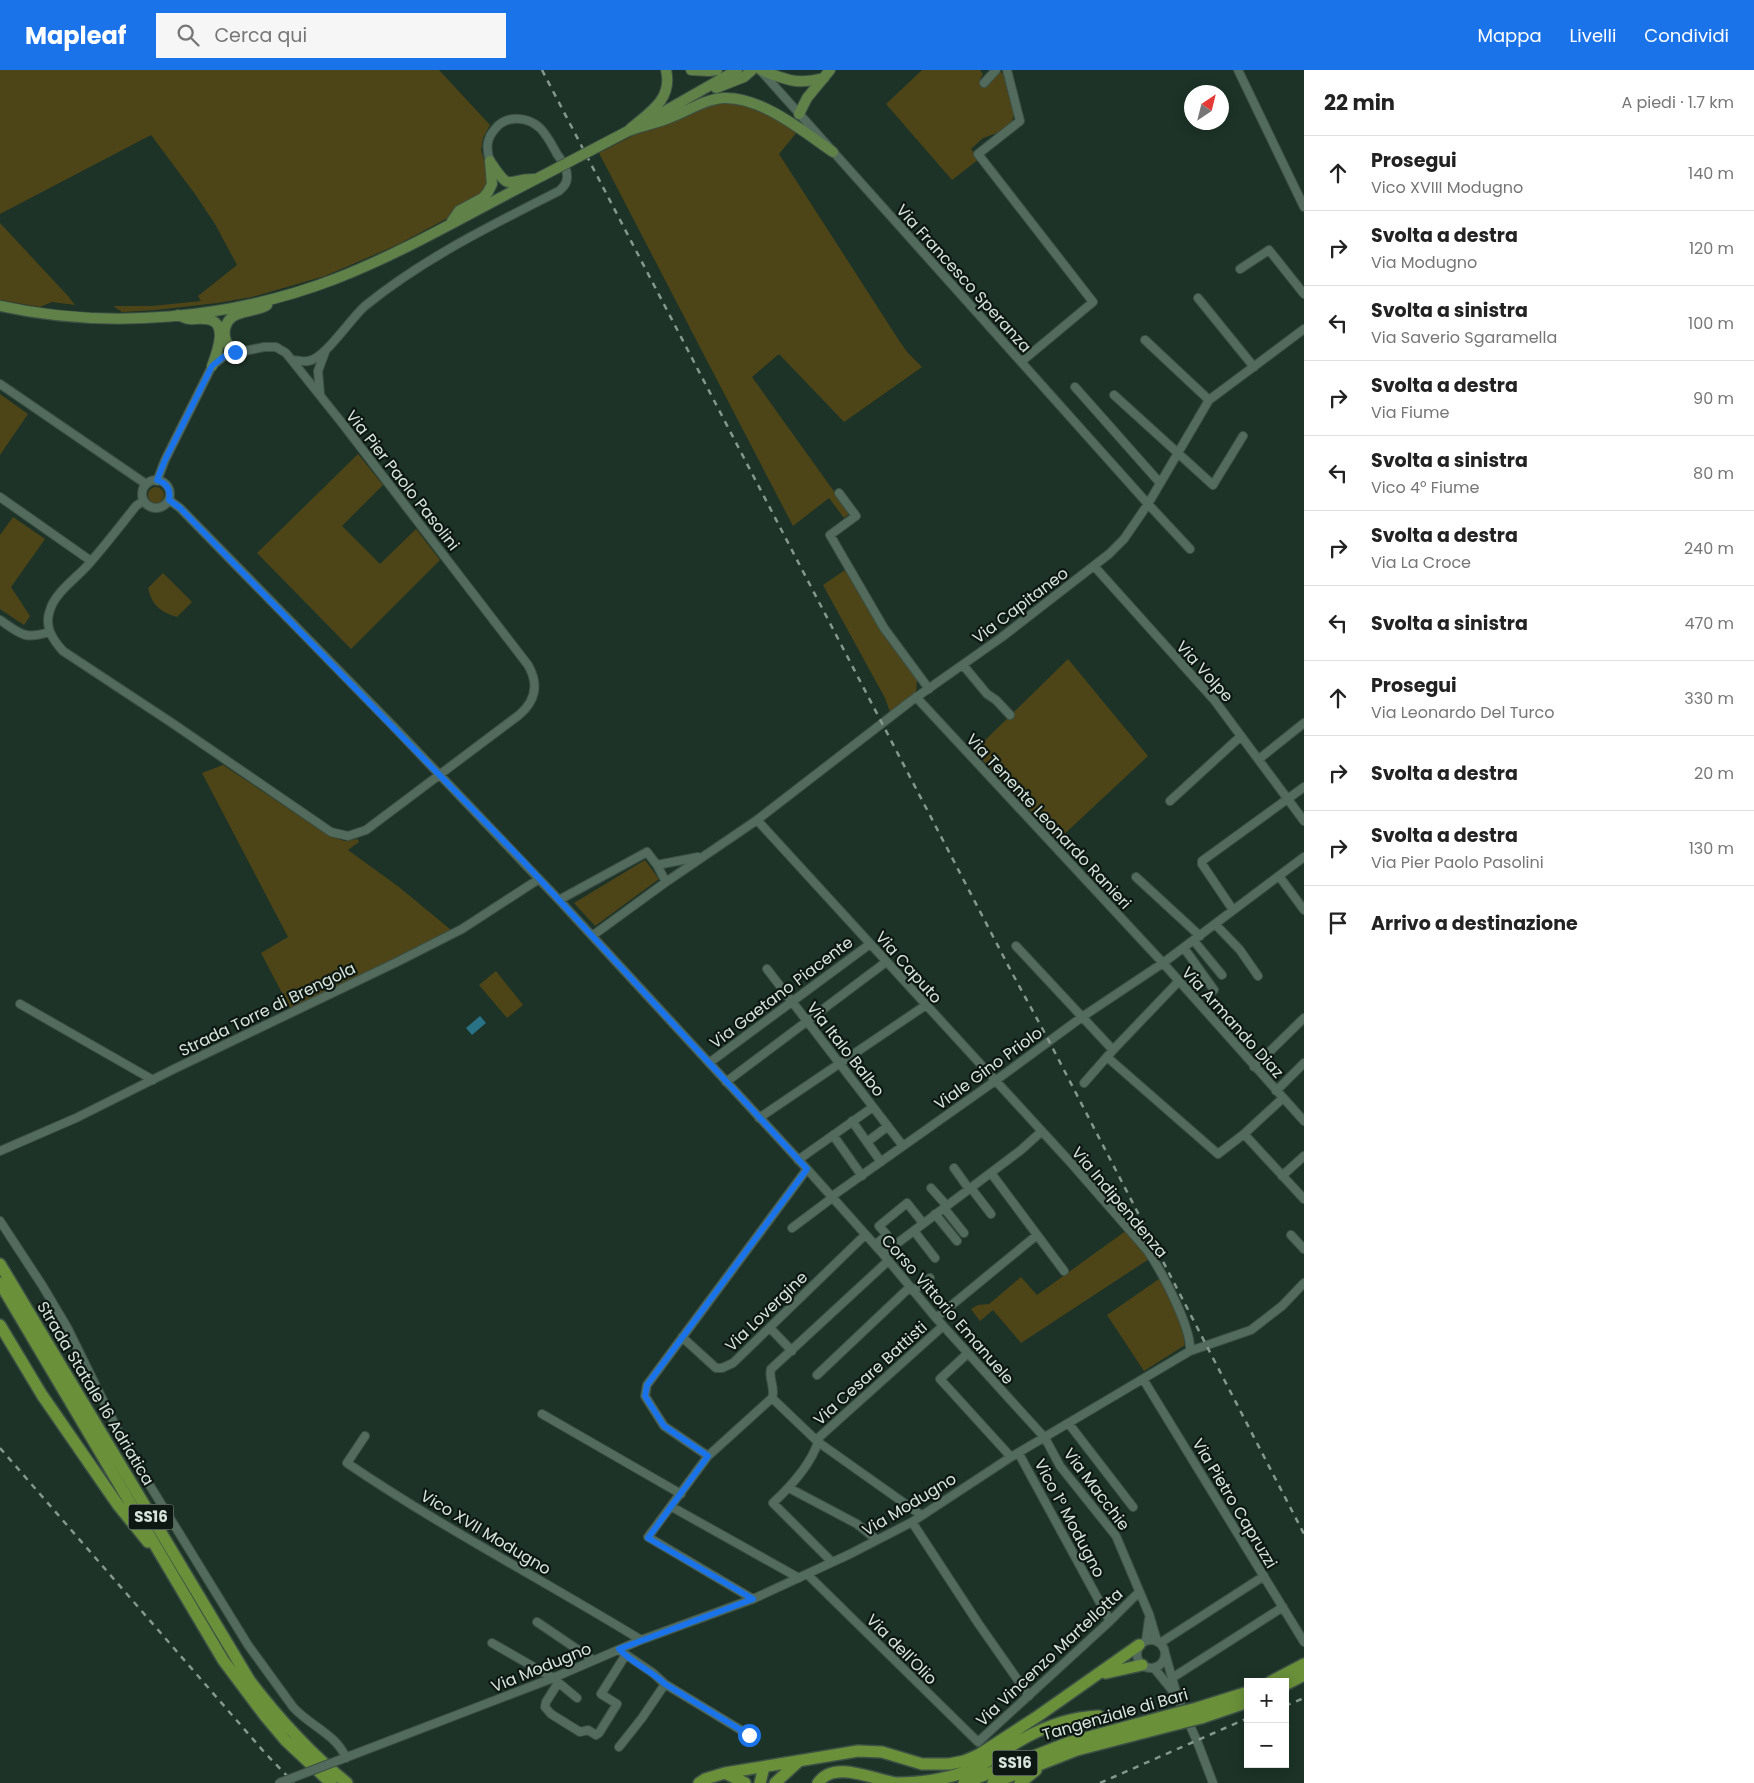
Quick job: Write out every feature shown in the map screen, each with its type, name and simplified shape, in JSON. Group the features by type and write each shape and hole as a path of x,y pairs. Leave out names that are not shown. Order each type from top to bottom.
{"highway":[{"name":"Strada Statale 16 Adriatica","path":"0,1264 250,1681 313,1761"},
{"name":"Strada Statale 16 Adriatica","path":"0,1283 223,1660 265,1716 313,1761"},
{"path":"0,1325 42,1394 118,1505 151,1547 165,1561"},
{"path":"699,1783 705,1779 725,1773 858,1751 882,1752 922,1764 950,1764 964,1761 978,1755 1097,1676 1142,1643"},
{"path":"1278,1678 1304,1664"},
{"path":"1097,1676 1142,1665"},
{"path":"1289,1683 1304,1675"},
{"name":"Tangenziale di Bari","path":"1180,1718 1244,1694"},
{"name":"Tangenziale di Bari","path":"964,1783 1101,1738 1244,1703"},
{"path":"818,1783 832,1772 847,1771 898,1783 935,1780 955,1775 987,1762 1011,1745 1043,1729 1084,1717 1099,1716"},
{"name":"Tangenziale di Bari","path":"993,1783 1045,1763 1068,1748"},
{"path":"764,1767 770,1772 774,1783 800,1760"},
{"name":"SS16","path":"313,1761 331,1783"},
{"name":"SS16","path":"313,1761 347,1783"},
{"path":"1020,1783 1045,1763"},
{"path":"760,1783 764,1767"},
{"path":"725,1773 745,1783"}],"main road":[{"path":"628,130 664,97 668,84 666,70"},
{"path":"691,70 717,70"},
{"path":"761,70 798,82 807,82 827,74"},
{"path":"0,306 54,315 99,318 177,315 239,306 278,297 334,279 384,258 694,96 729,84 745,72"},
{"path":"799,114 806,98 827,74"},
{"path":"628,130 667,119 710,101 723,98 750,103 772,112 833,152"},
{"path":"490,161 507,183 512,183 521,178 539,177"},
{"path":"450,224 459,211 483,198 488,192 492,184 490,161"},
{"path":"235,352 225,340 226,325 229,320 242,312 265,307 278,297"},
{"path":"177,315 189,320 211,320 220,329 220,337 212,366"}],"street":[{"name":"Via Francesco Speranza","path":"761,70 1020,362 1190,549"},
{"path":"984,83 996,70"},
{"path":"1007,70 1020,121 978,154 1093,302 1020,362"},
{"path":"1238,70 1304,207"},
{"path":"292,360 307,361 314,359 326,350 361,310 393,285 465,238 559,191 565,185 567,177 566,168 546,134 530,121 509,120 499,124 493,130 488,138 487,146 490,161"},
{"path":"1240,269 1269,250 1304,294"},
{"path":"1198,298 1254,367"},
{"name":"Via Capitaneo","path":"592,936 666,882 757,820 916,697 1002,637 1094,566 1124,539 1148,504 1209,400 1304,328"},
{"path":"1145,340 1209,400"},
{"name":"Via Pier Paolo Pasolini","path":"49,632 54,642 63,651 337,835 348,836 366,830 524,711 531,703 535,683 533,673 498,624 282,349 270,346 235,352 223,357 212,366"},
{"path":"320,395 318,371 326,350"},
{"path":"157,480 212,366"},
{"path":"0,384 146,484"},
{"path":"1075,387 1160,483"},
{"path":"1114,395 1213,485 1243,436"},
{"path":"157,480 164,483 168,489 169,500 164,506 156,509 148,506 143,501 142,492 146,484 157,480"},
{"path":"839,492 856,516 830,535 884,628 929,689"},
{"path":"0,497 91,561"},
{"name":"Corso Vittorio Emanuele","path":"169,500 180,508 559,900 807,1169 886,1257 967,1354 1045,1438"},
{"path":"0,620 25,636 36,636 49,632 48,617 50,608 57,597 91,561 136,506 143,501"},
{"name":"Via Volpe","path":"1094,566 1215,701 1304,821"},
{"path":"963,664 987,694 996,700 1010,716"},
{"name":"Via Tenente Leonardo Ranieri","path":"916,697 1163,963"},
{"path":"1259,759 1304,723"},
{"path":"1170,801 1242,736"},
{"path":"1233,910 1202,864 1206,858 1304,787"},
{"name":"Via Caputo","path":"757,820 1042,1131"},
{"path":"559,900 647,852 666,882"},
{"path":"657,865 702,857"},
{"name":"Viale Gino Priolo","path":"792,1228 1082,1017 1194,941 1304,857"},
{"path":"1278,876 1304,910"},
{"path":"1136,877 1200,936"},
{"name":"Strada Torre di Brengola","path":"0,1151 76,1118 311,1005 462,929 539,879"},
{"path":"1215,924 1240,950 1258,976"},
{"path":"1194,941 1222,975"},
{"name":"Via Gaetano Piacente","path":"709,1063 870,944"},
{"path":"1016,946 1113,1050"},
{"path":"1184,948 1214,990"},
{"path":"726,1082 886,962"},
{"name":"Via Armando Diaz","path":"1163,963 1304,1121"},
{"name":"Via Italo Balbo","path":"767,969 903,1146"},
{"path":"1084,1083 1110,1059 1113,1050 1178,982"},
{"path":"20,1004 153,1080"},
{"path":"759,1118 926,1005"},
{"path":"1254,1067 1304,1018"},
{"path":"1110,1059 1218,1154 1244,1134 1283,1098"},
{"path":"1276,1091 1304,1063"},
{"path":"798,1160 873,1107"},
{"path":"852,1121 881,1162"},
{"path":"867,1142 888,1126"},
{"path":"753,1599 648,1538 708,1456 772,1398 774,1392 770,1374 771,1369 792,1351 886,1257 923,1223 991,1173 1042,1131"},
{"name":"Via Indipendenza","path":"1042,1131 1129,1229 1158,1266 1185,1324 1191,1342 1190,1351"},
{"path":"1244,1134 1304,1199"},
{"path":"833,1135 862,1176"},
{"path":"1282,1176 1304,1156"},
{"path":"954,1168 991,1214"},
{"path":"708,1456 664,1426 645,1396 647,1385 807,1169"},
{"path":"991,1173 1064,1271"},
{"path":"931,1188 964,1233"},
{"path":"875,1245 887,1235 879,1226 907,1203 923,1223"},
{"path":"935,1214 957,1241"},
{"path":"0,1221 67,1327 125,1444 248,1645 293,1708 337,1742 343,1749 344,1758"},
{"path":"914,1231 935,1258"},
{"name":"Via Lovergine","path":"682,1337 716,1368 722,1368 733,1363 865,1235"},
{"path":"936,1318 1037,1235"},
{"path":"1291,1235 1304,1249"},
{"path":"817,1375 912,1289 930,1278"},
{"name":"Via Modugno","path":"279,1783 555,1680 593,1660 641,1640 753,1599 832,1562 912,1522 1011,1457 1070,1424 1190,1351 1251,1330 1282,1306 1304,1283"},
{"name":"Via Cesare Battisti","path":"832,1562 773,1503 789,1488 816,1450 817,1441 943,1326"},
{"path":"770,1328 792,1351"},
{"path":"967,1354 940,1379 1011,1457"},
{"name":"Via Pietro Capruzzi","path":"1143,1379 1304,1642"},
{"path":"772,1398 817,1441 920,1515"},
{"path":"542,1414 681,1494"},
{"path":"1070,1424 1133,1507"},
{"name":"Vico XVII Modugno","path":"365,1436 347,1463 377,1484 450,1528 641,1640"},
{"name":"Via Macchie","path":"1045,1438 1060,1466 1116,1536 1149,1614 1158,1642"},
{"name":"Vico 1° Modugno","path":"1019,1454 1110,1621"},
{"path":"789,1488 857,1524 877,1540"},
{"name":"Via dell'Olio","path":"672,1507 803,1576 978,1742"},
{"path":"912,1522 978,1623 1029,1696"},
{"path":"1142,1643 1158,1642 1264,1576"},
{"name":"Via Vincenzo Martellotta","path":"978,1742 1139,1592"},
{"path":"1172,1678 1283,1608"},
{"path":"1149,1614 1142,1643 1136,1653 1139,1662 1149,1668 1154,1668 1161,1664 1165,1653"},
{"path":"537,1622 593,1660"},
{"path":"1158,1642 1165,1653 1178,1699 1213,1783"},
{"path":"492,1643 555,1680 577,1698"},
{"path":"619,1649 625,1656 653,1673 665,1684 749,1735"},
{"path":"555,1680 546,1702 547,1710 580,1732 588,1730 596,1735 600,1733 617,1704 601,1694 625,1656"},
{"path":"1154,1668 1178,1699"},
{"path":"619,1747 665,1684"}],"shaded area":[{"path":"0,70 439,70 490,125 483,138 481,150 488,172 488,183 483,193 455,210 448,218 397,245 325,276 252,297 217,303 122,312 113,306 152,306 201,301 198,296 237,265 215,224 151,135 0,214"},
{"path":"922,70 980,70 983,74 980,79 987,85 1001,72 1014,114 1012,121 1000,132 983,138 971,149 979,159 952,180 886,104"},
{"path":"720,102 739,103 770,115 797,132 779,154 900,342 922,367 844,422 779,354 752,377 848,511 848,515 844,518 829,498 793,526 599,153 634,135 657,128"},
{"path":"0,223 75,305 52,302 40,307 0,300"},
{"path":"0,394 28,414 0,455"},
{"path":"358,454 383,485 342,526 380,564 416,529 440,560 351,649 257,553"},
{"path":"156,487 162,489 164,495 162,501 156,503 150,501 148,495 150,489"},
{"path":"13,517 45,539 11,587 30,616 24,625 0,609 0,535"},
{"path":"845,570 882,633 917,680 916,692 890,712 885,698 823,585"},
{"path":"163,573 192,602 177,617 161,610 154,603 148,588"},
{"path":"1068,659 1148,756 1058,840 974,751"},
{"path":"223,765 329,836 345,841 358,839 359,842 348,850 399,887 451,930 291,1010 261,953 288,937 202,773"},
{"path":"645,860 659,879 595,926 574,903"},
{"path":"496,971 523,1005 507,1018 479,985"},
{"path":"1127,1230 1149,1259 1021,1343 993,1310 980,1321 971,1309 978,1305 989,1304 1021,1277 1037,1295"},
{"path":"1159,1279 1181,1321 1185,1345 1144,1371 1107,1315"}],"water":[{"path":"480,1016 486,1023 472,1035 466,1028"}],"railway":[{"path":"542,70 1304,1534"},
{"path":"0,1448 265,1753 294,1783"},
{"path":"1289,1704 1304,1698"},
{"path":"1100,1783 1244,1720"}],"route":[{"path":"235,352 223,357 212,366 165,460 157,480 164,483 170,492 169,500 180,508 522,860 807,1169 647,1385 645,1396 664,1426 708,1456 648,1538 753,1599 619,1649 625,1656 653,1673 665,1684 708,1712 749,1735"}]}
